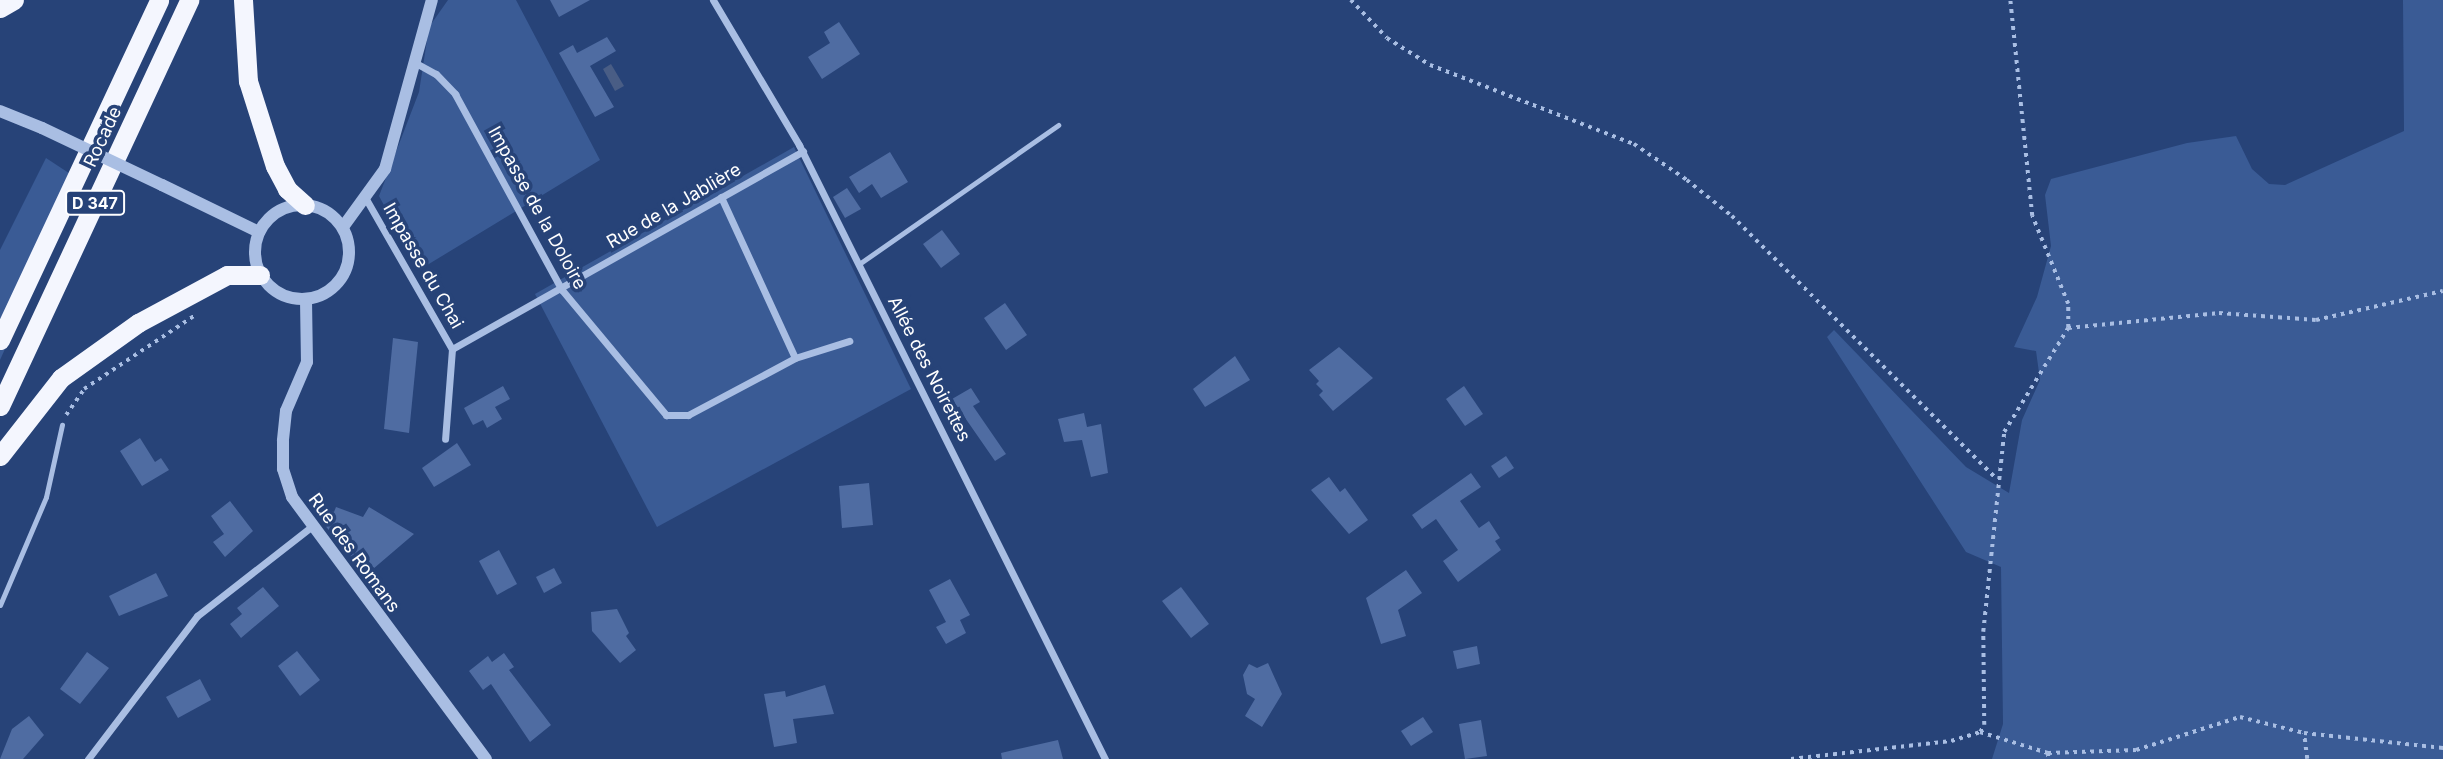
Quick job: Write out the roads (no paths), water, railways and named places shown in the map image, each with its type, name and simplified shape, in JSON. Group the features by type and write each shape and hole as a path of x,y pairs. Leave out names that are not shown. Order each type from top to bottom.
{"highway":[{"path":"0,8 14,0"},
{"name":"D 347","path":"0,340 159,0"},
{"name":"Rocade","path":"0,406 189,0"},
{"path":"243,0 248,81 275,166 287,189 305,205"},
{"path":"0,456 61,378 138,323 227,275 260,275"}],"street":[{"path":"343,227 366,199 385,169 432,0"},
{"name":"Allée des Noirettes","path":"713,0 803,152 1105,759"},
{"name":"Impasse de la Doloire","path":"413,62 436,74 455,94 562,290 666,415 688,415 795,358 849,341"},
{"path":"0,111 42,128 259,232"},
{"name":"Rue de la Jablière","path":"562,290 803,152"},
{"path":"721,197 795,358"},
{"name":"Impasse du Chai","path":"366,199 452,349 445,439"},
{"path":"305,205 320,208 343,227 349,250 345,274 335,287 306,300 279,295 260,275 255,261 259,232 278,211 305,205"},
{"name":"Impasse du Chai","path":"452,349 562,290"},
{"name":"Rue des Romans","path":"306,300 307,362 286,411 283,469 292,497 485,759"},
{"path":"88,759 197,616 312,527"}],"lane":[{"path":"859,264 1058,125"},
{"path":"0,605 46,497 62,425"}]}
